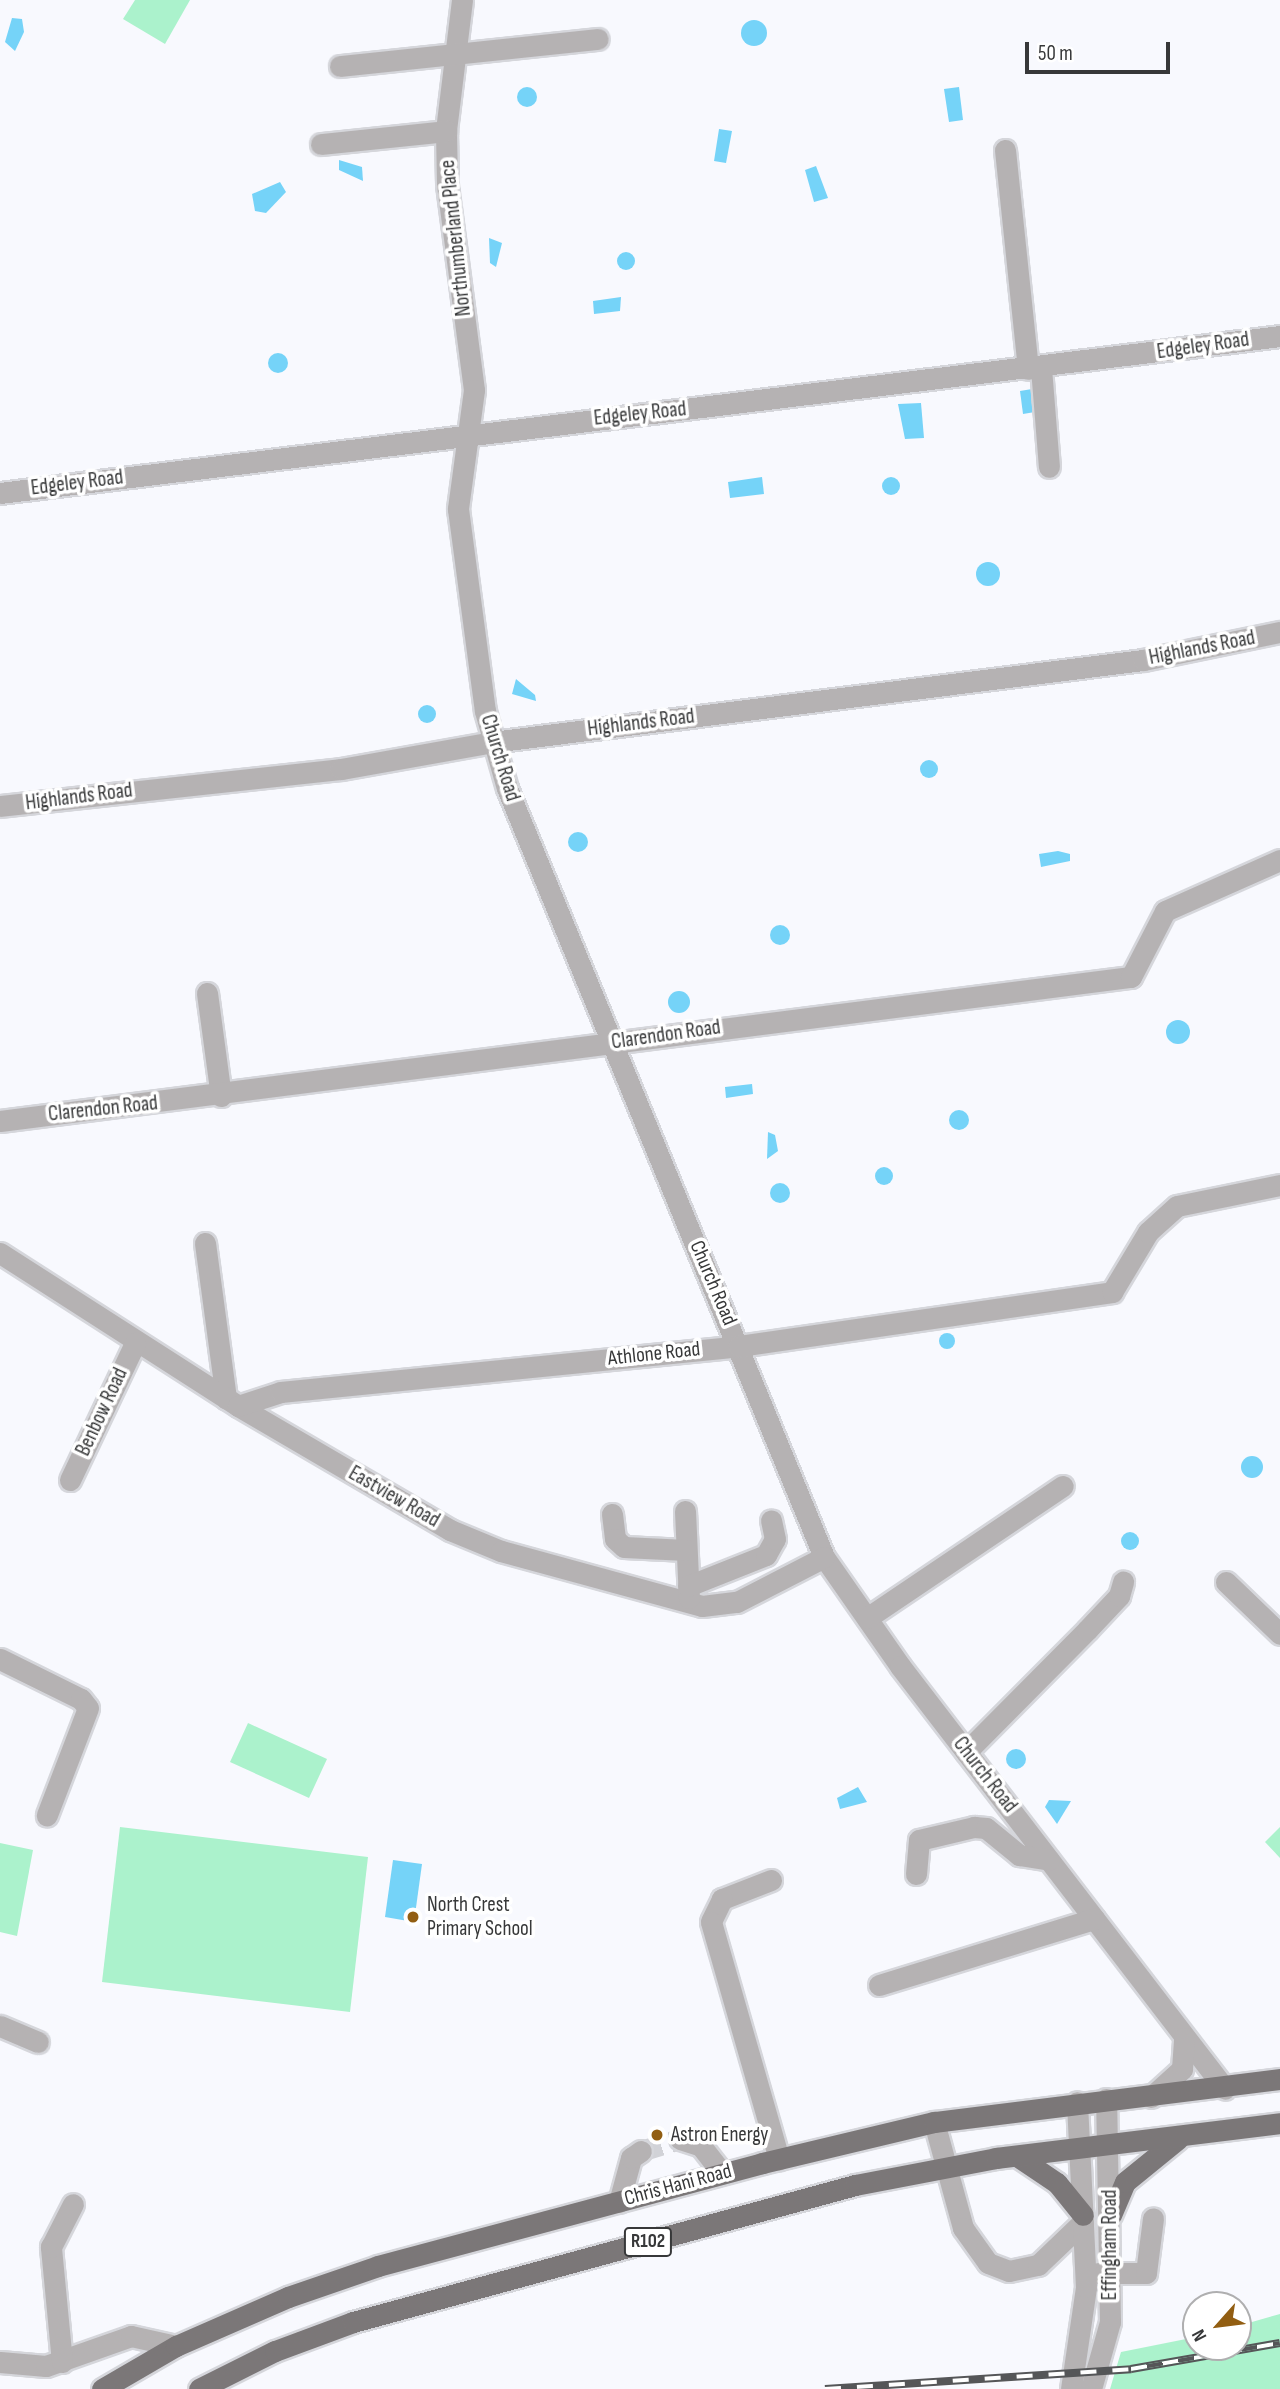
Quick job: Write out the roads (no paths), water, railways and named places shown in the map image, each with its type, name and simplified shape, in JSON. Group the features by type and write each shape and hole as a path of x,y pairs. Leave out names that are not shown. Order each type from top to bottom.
{"main road":[{"name":"Chris Hani Road","path":"103,2389 176,2346 378,2266 722,2173 934,2122 1077,2102 1225,2089 1280,2078"},
{"name":"R102","path":"199,2389 353,2322 855,2185 1017,2156 1280,2123"},
{"path":"1111,2215 1125,2182 1180,2137"},
{"path":"1017,2156 1057,2183 1083,2219"}],"street":[{"name":"Northumberland Place","path":"462,0 446,131 473,383 469,433"},
{"path":"340,66 455,57 598,39"},
{"path":"321,144 446,131"},
{"path":"1004,150 1049,467"},
{"name":"Edgeley Road","path":"0,493 469,433 1035,368 1280,336"},
{"name":"Church Road","path":"469,433 458,509 492,742 611,1042 824,1557 967,1752 1225,2089"},
{"name":"Highlands Road","path":"0,806 341,769 492,742 1166,657 1280,632"},
{"name":"Clarendon Road","path":"0,1121 221,1096 611,1042 1131,977 1165,911 1280,860"},
{"path":"207,993 221,1096"},
{"name":"Athlone Road","path":"232,1402 281,1392 739,1346 1112,1292 1148,1232 1177,1206 1280,1185"},
{"path":"205,1242 232,1402"},
{"name":"Eastview Road","path":"0,1253 135,1343 232,1402 450,1530 501,1551 689,1595 737,1602 824,1557"},
{"name":"Benbow Road","path":"70,1480 135,1343"},
{"path":"867,1618 1063,1486"},
{"path":"685,1511 689,1595 766,1555 775,1539 771,1520"},
{"path":"612,1514 615,1539 624,1547 686,1550"},
{"path":"967,1752 1119,1596 1123,1582"},
{"path":"1226,1582 1280,1634"},
{"path":"0,1659 81,1699 88,1708 47,1815"},
{"path":"916,1874 919,1840 974,1827 986,1828 1019,1856 1049,1860"},
{"path":"771,1880 722,1899 712,1922 779,2158"},
{"path":"879,1986 1094,1919"},
{"path":"0,2026 38,2042"},
{"path":"1151,2097 1182,2069 1184,2038"},
{"name":"Effingham Road","path":"1091,2389 1110,2322 1111,2215 1107,2099"},
{"name":"Effingham Road","path":"1071,2389 1082,2341 1086,2272 1077,2102"},
{"path":"934,2122 972,2248 998,2268 1038,2265 1083,2219"},
{"path":"680,2139 701,2146 722,2173"},
{"path":"619,2202 631,2158 641,2151"},
{"path":"62,2362 51,2247 73,2204"},
{"path":"1086,2272 1146,2273 1153,2218"},
{"path":"0,2362 62,2362 119,2337 176,2346"}],"water":[{"path":"12,18 22,19 24,32 15,51 5,42"},
{"path":"754,20 763,24 767,33 763,42 754,46 745,42 741,33 745,24"},
{"path":"527,87 534,90 537,97 534,104 527,107 520,104 517,97 520,90"},
{"path":"959,87 963,120 949,122 944,89"},
{"path":"719,129 732,131 726,163 714,161"},
{"path":"339,160 362,167 363,181 339,170"},
{"path":"816,166 828,198 814,202 805,170"},
{"path":"280,182 286,192 266,213 255,211 252,194"},
{"path":"489,238 502,243 496,267 490,263"},
{"path":"622,252 630,252 635,261 633,268 622,270 617,265 617,257"},
{"path":"621,297 620,311 594,314 593,301"},
{"path":"278,353 285,356 288,363 285,370 278,373 271,370 268,363 271,356"},
{"path":"1032,389 1035,412 1023,414 1020,391"},
{"path":"921,403 924,438 905,439 898,404"},
{"path":"762,477 764,494 730,498 728,482"},
{"path":"887,477 895,477 900,486 898,493 887,495 882,490 882,482"},
{"path":"988,562 996,566 1000,574 996,582 988,586 980,582 976,574 980,566"},
{"path":"516,679 535,695 536,701 512,694"},
{"path":"427,705 433,708 436,714 433,720 427,723 421,720 418,714 421,708"},
{"path":"929,760 935,763 938,769 935,775 929,778 923,775 920,769 923,763"},
{"path":"578,832 585,835 588,842 585,849 578,852 571,849 568,842 571,835"},
{"path":"1058,851 1070,854 1070,861 1041,867 1039,854"},
{"path":"776,925 784,925 790,935 784,945 776,945 770,939 770,931"},
{"path":"679,991 689,998 690,1002 683,1012 679,1013 669,1006 668,1002 675,992"},
{"path":"1178,1020 1189,1027 1190,1032 1183,1043 1178,1044 1167,1037 1166,1032 1173,1021"},
{"path":"752,1084 753,1094 726,1098 725,1087"},
{"path":"959,1110 966,1113 969,1120 966,1127 959,1130 952,1127 949,1120 952,1113"},
{"path":"768,1132 775,1135 778,1151 767,1159"},
{"path":"884,1167 890,1170 893,1176 890,1182 884,1185 878,1182 875,1176 878,1170"},
{"path":"780,1183 787,1186 790,1193 787,1200 780,1203 773,1200 770,1193 773,1186"},
{"path":"944,1333 950,1333 955,1341 953,1347 944,1349 939,1344 939,1338"},
{"path":"1252,1456 1260,1459 1263,1467 1260,1475 1252,1478 1244,1475 1241,1467 1244,1459"},
{"path":"1130,1532 1136,1535 1139,1541 1136,1547 1130,1550 1124,1547 1121,1541 1124,1535"},
{"path":"1012,1749 1020,1749 1026,1759 1020,1769 1012,1769 1006,1763 1006,1755"},
{"path":"858,1787 867,1802 840,1809 837,1798"},
{"path":"1049,1800 1071,1801 1057,1824 1045,1807"},
{"path":"393,1860 422,1864 414,1922 385,1917"}],"tunnel":[{"path":"641,2151 680,2139"}],"railway":[{"path":"825,2389 1131,2369 1280,2343"}],"place":[{"name":"North Crest Primary School","path":"413,1917"},
{"name":"Astron Energy","path":"657,2135"}]}
